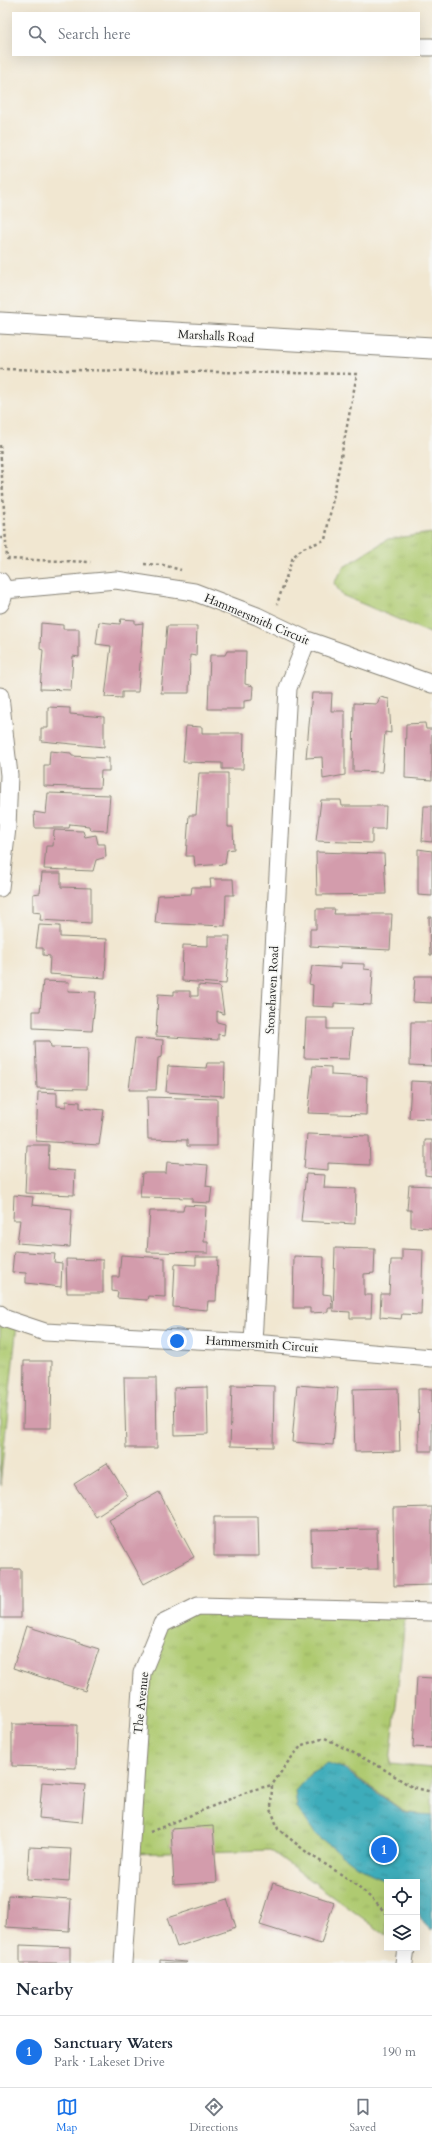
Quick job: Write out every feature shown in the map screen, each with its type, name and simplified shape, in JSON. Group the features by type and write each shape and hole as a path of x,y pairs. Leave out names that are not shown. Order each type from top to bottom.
{"street":[{"path":"420,47 432,47"},
{"name":"Marshalls Road","path":"0,323 432,348"},
{"name":"Hammersmith Circuit","path":"1,592 116,580 194,592 257,616 307,640 432,684"},
{"name":"Stonehaven Road","path":"253,1343 288,688 307,640"},
{"path":"0,696 9,775 6,828 0,888"},
{"name":"Hammersmith Circuit","path":"0,1314 6,1319 44,1332 253,1343 432,1358"},
{"name":"The Avenue","path":"123,1963 142,1673 162,1624 198,1606 432,1612"},
{"path":"404,1963 406,1951"}],"path":[{"path":"0,369 357,374 325,540 303,548 293,557 277,604"},
{"path":"0,445 7,559"},
{"path":"0,538 6,538"},
{"path":"384,1911 347,1878 309,1854 278,1829 271,1809 272,1785 302,1745 325,1738 382,1768 412,1787 432,1792"},
{"path":"131,1840 252,1790 272,1785"}],"green space":[{"path":"432,533 432,634 342,595 334,583 344,567 388,539"},
{"path":"17,1324 0,1485 0,1325"},
{"path":"198,1606 405,1618 390,1764 432,1768 432,1816 405,1812 343,1767 311,1772 297,1807 384,1880 384,1934 270,1850 130,1854 142,1673 162,1624"}],"water":[{"path":"328,1763 342,1768 405,1813 432,1815 432,1930 426,1926 420,1917 420,1879 384,1879 384,1880 355,1865 316,1835 297,1807 295,1791 312,1772"}],"building":[{"path":"121,619 135,620 135,624 143,623 138,692 122,692 122,698 105,697 111,646 96,644 99,622 120,624"},
{"path":"41,623 63,625 63,629 79,629 79,657 73,656 71,690 40,689 43,650 40,649"},
{"path":"167,626 197,626 196,656 190,655 189,693 161,693"},
{"path":"227,651 246,651 245,684 253,686 252,700 244,701 244,709 208,709 210,655 225,655"},
{"path":"312,693 332,693 331,711 345,711 345,775 323,779 322,757 306,758"},
{"path":"380,697 389,699 391,733 385,732 382,772 353,771 354,703 377,704"},
{"path":"48,707 70,708 70,714 104,717 104,747 41,741 41,728 48,728"},
{"path":"425,723 426,729 432,729 432,780 405,778 406,724"},
{"path":"186,726 202,727 202,733 244,733 243,769 222,769 222,763 183,762"},
{"path":"50,751 71,753 72,756 109,758 109,771 101,771 100,788 44,786 44,765 49,765"},
{"path":"199,773 228,773 228,827 233,827 234,849 227,850 225,864 195,866 194,856 186,856 189,815 196,815"},
{"path":"48,793 110,795 107,831 90,830 89,826 70,824 69,828 35,828 34,812 46,814"},
{"path":"321,800 341,800 342,806 386,806 385,829 372,829 372,843 316,841"},
{"path":"424,806 432,806 432,842 422,841"},
{"path":"54,830 83,831 85,837 96,835 98,844 105,844 106,857 96,860 93,871 44,869 46,846 53,846"},
{"path":"418,849 432,851 432,896 418,895"},
{"path":"316,852 384,854 386,894 317,895"},
{"path":"42,873 61,873 61,887 91,888 91,923 40,920 41,913 33,912 33,894 40,893"},
{"path":"210,879 233,879 234,895 226,895 225,926 155,923 158,895 191,894 192,887 211,887"},
{"path":"316,909 335,909 334,914 392,914 390,950 310,946 310,929 316,929"},
{"path":"429,917 432,917 432,955 430,955"},
{"path":"39,925 60,926 60,937 107,939 105,978 49,974 50,956 43,955 43,948 36,948"},
{"path":"208,936 230,936 226,984 182,981 183,945 208,946"},
{"path":"341,963 364,964 364,969 373,970 371,1005 334,1003 334,1007 312,1006 313,985 309,984 312,966 341,968"},
{"path":"415,976 432,976 432,1003 413,1002"},
{"path":"43,981 69,982 68,991 96,992 92,1031 33,1028 33,1011 40,1011"},
{"path":"198,985 220,987 224,1014 217,1011 217,1022 225,1024 224,1035 218,1034 218,1040 156,1036 158,994 174,995 174,991 190,991 190,996 198,996"},
{"path":"306,1018 327,1018 327,1029 352,1029 349,1059 304,1058"},
{"path":"411,1022 432,1022 432,1066 410,1065"},
{"path":"135,1038 163,1040 162,1057 158,1058 156,1090 129,1090"},
{"path":"35,1041 50,1041 51,1047 88,1048 87,1089 37,1088"},
{"path":"207,1063 225,1063 224,1096 166,1092 168,1066 206,1068"},
{"path":"313,1066 331,1067 331,1075 367,1077 366,1115 308,1113"},
{"path":"411,1081 432,1082 432,1119 409,1118"},
{"path":"38,1092 57,1093 57,1106 66,1107 66,1101 80,1102 80,1108 104,1110 99,1145 36,1141"},
{"path":"147,1097 217,1099 217,1146 187,1146 187,1140 148,1139"},
{"path":"307,1134 369,1136 370,1165 328,1163 328,1170 304,1168"},
{"path":"425,1140 432,1140 432,1176 425,1175"},
{"path":"27,1145 49,1145 48,1169 75,1171 74,1195 25,1193"},
{"path":"167,1162 208,1165 206,1186 212,1187 210,1203 192,1202 192,1198 140,1197 142,1173 166,1173"},
{"path":"306,1174 325,1175 324,1188 356,1189 355,1224 301,1221"},
{"path":"409,1185 432,1186 432,1228 411,1227 411,1210 407,1210"},
{"path":"14,1195 33,1197 32,1205 72,1209 70,1247 17,1243 20,1220 13,1220"},
{"path":"184,1205 206,1206 204,1242 208,1242 208,1253 147,1252 150,1211 183,1211"},
{"path":"335,1248 375,1249 374,1273 364,1274 364,1295 372,1295 371,1318 350,1318 350,1312 333,1311"},
{"path":"402,1249 423,1250 421,1315 402,1314 401,1319 380,1317 381,1294 389,1294 391,1260 402,1260"},
{"path":"14,1251 55,1254 54,1262 62,1263 61,1287 26,1283 26,1273 12,1272"},
{"path":"121,1255 165,1258 165,1297 148,1296 147,1300 117,1298 118,1292 112,1291 112,1277 119,1277"},
{"path":"294,1256 324,1257 323,1294 331,1295 332,1308 328,1308 328,1312 310,1313 310,1308 293,1308"},
{"path":"196,1257 218,1257 216,1301 208,1301 207,1310 173,1307 175,1264 196,1265"},
{"path":"66,1259 103,1260 103,1293 67,1293"},
{"path":"24,1361 52,1361 51,1428 23,1428"},
{"path":"124,1378 156,1378 157,1448 126,1448"},
{"path":"232,1385 274,1386 273,1447 230,1446"},
{"path":"297,1385 338,1388 333,1445 292,1442"},
{"path":"207,1387 208,1434 175,1435 174,1388"},
{"path":"398,1388 400,1451 355,1452 353,1389"},
{"path":"418,1389 432,1389 432,1451 419,1451"},
{"path":"107,1463 128,1496 96,1517 74,1484"},
{"path":"159,1492 194,1557 144,1584 109,1520"},
{"path":"432,1507 432,1585 394,1586 393,1508"},
{"path":"214,1517 258,1517 259,1556 214,1556"},
{"path":"377,1529 378,1569 312,1570 311,1530"},
{"path":"0,1569 21,1569 21,1618 0,1618"},
{"path":"26,1626 99,1649 85,1691 13,1668"},
{"path":"417,1677 432,1678 432,1748 413,1747"},
{"path":"12,1724 77,1725 76,1768 12,1766"},
{"path":"42,1782 85,1785 82,1822 39,1818"},
{"path":"213,1826 217,1882 174,1885 171,1829"},
{"path":"29,1847 71,1849 69,1882 27,1879"},
{"path":"273,1883 334,1902 321,1944 260,1925"},
{"path":"8,1895 71,1899 69,1931 6,1927"},
{"path":"227,1899 236,1927 177,1947 167,1918"},
{"path":"20,1945 70,1947 70,1963 20,1963"},
{"path":"160,1960 187,1962 160,1963"}],"place":[{"name":"Sanctuary Waters","path":"384,1850"}]}
